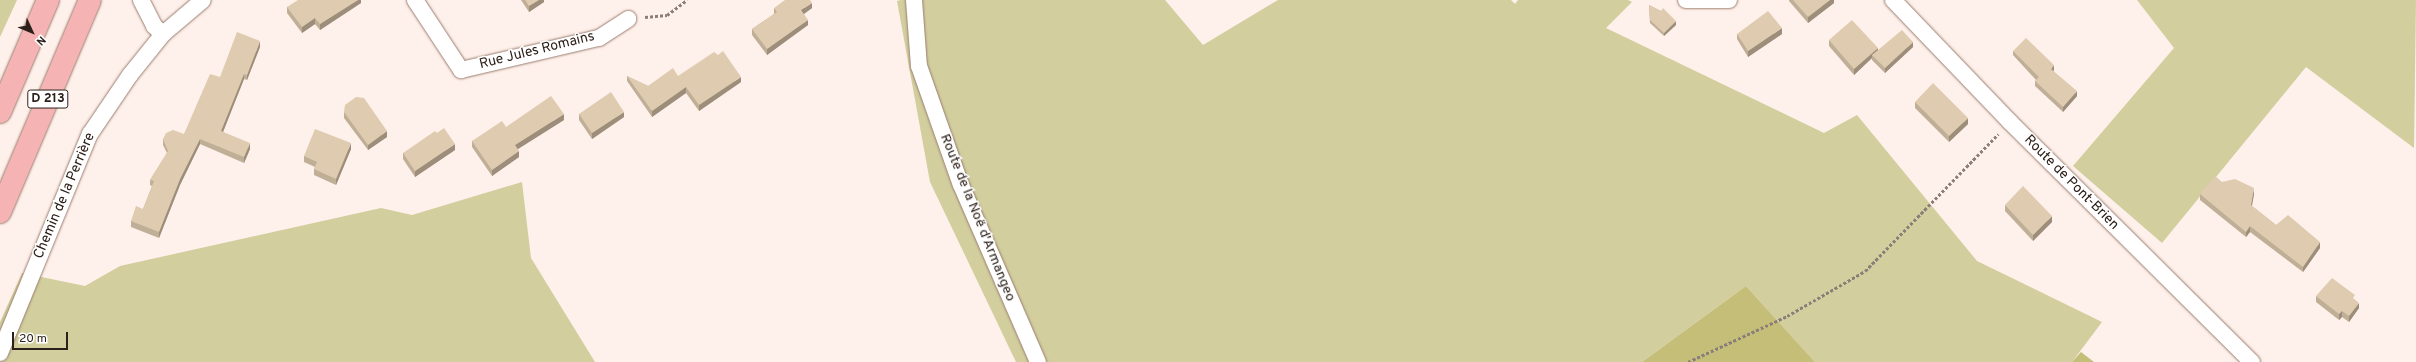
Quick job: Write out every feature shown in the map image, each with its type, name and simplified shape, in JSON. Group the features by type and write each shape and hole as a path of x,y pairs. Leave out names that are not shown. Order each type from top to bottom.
{"highway":[{"name":"D 213","path":"0,112 48,0"},
{"name":"D 213","path":"0,212 90,0"}],"street":[{"path":"141,0 154,26 163,34"},
{"name":"Chemin de la Perrière","path":"0,353 90,134 130,75 163,34 203,0"},
{"name":"Rue Jules Romains","path":"415,0 461,70 599,38 628,19"},
{"name":"Route de la Noë d'Armangeo","path":"914,0 919,66 961,185 1038,362"},
{"path":"1686,0 1729,0"},
{"name":"Route de Pont-Brien","path":"1894,0 2010,122 2252,362"}],"path":[{"path":"628,19 667,15 688,0"},
{"path":"1688,362 1787,316 1865,271 2010,122"}],"shaded area":[{"path":"0,0 17,0 0,37"},
{"path":"1165,0 1203,45 1278,0 1511,0 1515,4 1518,0 1628,0 1632,2 1606,28 1824,133 1857,115 1977,261 2102,322 2072,362 1815,362 1746,286 1642,362 1016,362 930,182 897,1"},
{"path":"2137,0 2416,0 2414,148 2306,67 2162,243 2073,166 2174,48"},
{"path":"522,182 531,258 595,362 0,362 0,322 22,273 85,286 120,266 381,208 412,215"},
{"path":"1746,286 1815,362 1642,362"},
{"path":"2081,352 2094,362 2072,362"}],"building":[{"path":"298,0 358,0 320,24 315,18 302,27 287,7"},
{"path":"525,0 539,0 529,6"},
{"path":"785,0 810,0 812,3 801,10 808,20 767,49 752,29 777,12 774,8"},
{"path":"1793,0 1830,0 1808,17"},
{"path":"1649,5 1661,11 1663,8 1676,21 1664,33 1650,20"},
{"path":"1768,11 1782,28 1748,51 1737,34"},
{"path":"1852,20 1878,48 1854,69 1829,40"},
{"path":"1902,30 1913,42 1885,68 1872,55"},
{"path":"237,32 260,41 247,75 244,74 221,131 250,143 244,157 200,139 180,179 159,232 131,221 136,206 143,209 154,181 150,180 168,151 163,139 166,133 173,130 184,134 210,74 220,77"},
{"path":"2026,38 2054,65 2051,69 2077,91 2063,107 2035,81 2039,77 2013,51"},
{"path":"723,51 741,77 699,105 686,87 652,111 627,76 648,86 673,68 678,76 714,52 718,55"},
{"path":"1933,83 1968,118 1949,136 1915,102"},
{"path":"611,92 624,112 592,133 579,114"},
{"path":"551,96 564,114 515,145 519,151 492,170 472,141 502,121 506,127"},
{"path":"356,97 364,98 387,131 368,145 344,112 345,105"},
{"path":"444,128 455,144 415,171 403,153 435,131 437,133"},
{"path":"315,129 351,143 336,179 314,169 317,162 304,156"},
{"path":"2215,176 2222,182 2235,179 2254,188 2251,205 2276,225 2288,215 2320,242 2303,267 2250,226 2246,232 2200,194"},
{"path":"2023,186 2052,216 2033,235 2005,205"},
{"path":"2332,278 2355,295 2353,298 2359,303 2349,316 2342,311 2339,314 2316,296"}]}
